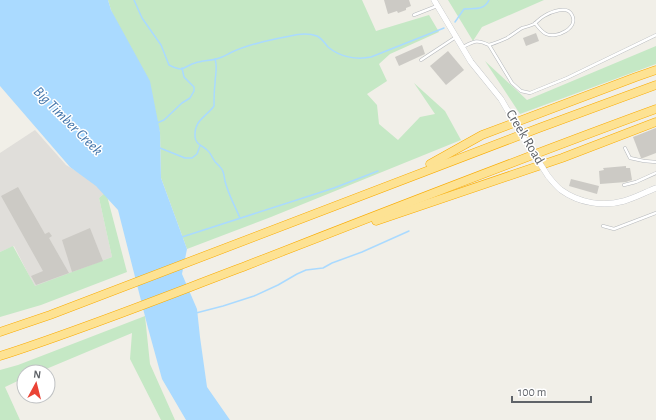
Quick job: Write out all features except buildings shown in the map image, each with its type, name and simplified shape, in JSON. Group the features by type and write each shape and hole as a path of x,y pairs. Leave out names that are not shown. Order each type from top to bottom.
{"highway":[{"path":"394,183 482,135 656,70"},
{"path":"0,332 120,289 394,183 656,85"},
{"path":"0,356 38,344 129,310 482,174 656,109"},
{"path":"258,261 562,158 656,122"}],"street":[{"name":"Creek Road","path":"434,0 471,62 501,98 531,150 548,176 557,186 570,196 583,201 598,204 609,204 625,201 656,188"}],"lane":[{"path":"414,15 437,6"},
{"path":"489,45 505,39 522,28 535,23 542,17 554,12 562,10 568,11 572,15 573,19 573,24 567,30 554,36 546,34 535,23"},
{"path":"462,47 473,41 479,41 489,45 512,83 521,91 530,93 567,78 656,35"},
{"path":"421,60 457,37"},
{"path":"625,148 630,158 656,162"},
{"path":"624,185 636,182 656,173"},
{"path":"603,226 614,230 656,213"}],"shaded area":[{"path":"35,130 66,165 103,187 106,192 99,198 112,257 35,287 14,246 0,252 0,153"}],"green space":[{"path":"108,0 362,0 376,31 429,15 439,32 390,54 379,64 387,81 367,94 377,105 379,124 398,140 420,117 435,114 414,83 445,111 461,140 271,217 187,249 161,178 160,132"},
{"path":"448,0 544,0 482,27 473,41"},
{"path":"656,46 656,64 520,114 485,61 527,100"},
{"path":"106,192 127,272 41,305 0,317 0,252 13,246 35,286 112,257 99,198"},
{"path":"145,316 150,364 175,420 161,420 130,359 132,333 56,365 21,364"},
{"path":"16,366 16,382 5,387 20,420 0,420 0,370"}],"water":[{"name":"Big Timber Creek","path":"0,0 108,0 111,10 150,81 160,132 161,178 187,249 182,274 197,309 207,387 230,420 186,420 162,379 118,210 96,186 70,167 0,86"}],"waterway":[{"path":"134,0 142,18 161,45 169,65 180,69 198,62 219,58 252,45 300,34 311,34 317,36 328,47 348,57 371,57 444,28"},
{"path":"455,22 464,9 475,9 482,7 487,4 489,0"},
{"path":"215,59 216,69 214,106 198,123 195,131 195,137 198,143 210,153 224,173 228,191 240,218"},
{"path":"157,123 164,120 182,103 190,98 194,91 194,87 184,77 182,68"},
{"path":"160,148 185,158 192,158 197,154 200,146"},
{"path":"182,237 334,188 378,171"},
{"path":"196,313 254,296 306,270 323,268 409,231"}]}
